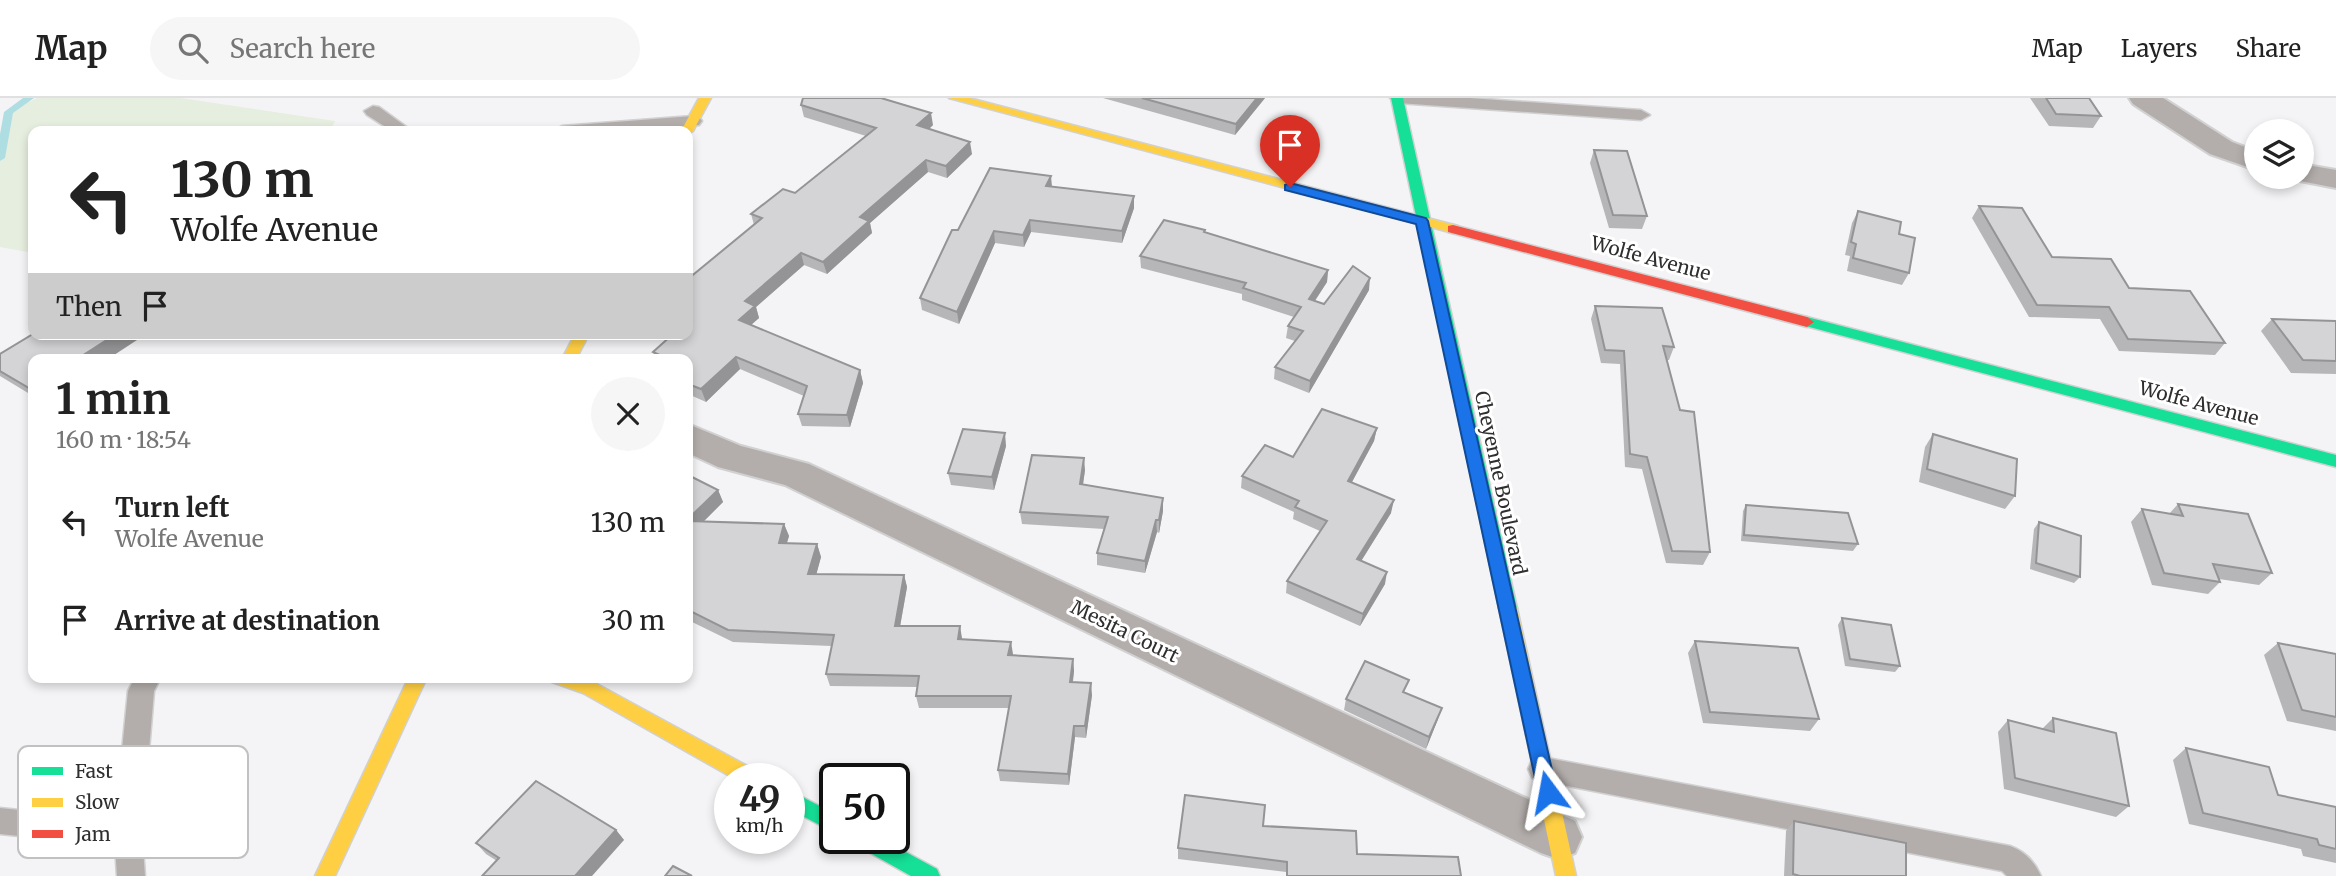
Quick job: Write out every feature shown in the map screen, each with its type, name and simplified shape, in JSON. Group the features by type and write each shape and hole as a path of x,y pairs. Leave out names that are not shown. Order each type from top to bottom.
{"main road":[{"path":"690,126 705,98"},
{"name":"Wolfe Avenue","path":"955,98 2336,461"},
{"name":"Cheyenne Boulevard","path":"1397,98 1562,857"},
{"path":"325,876 415,683"},
{"path":"575,683 589,688 724,763"},
{"path":"890,854 930,876"}],"street":[{"path":"2143,98 2221,148 2244,156"},
{"path":"2314,175 2336,179"},
{"name":"Mesita Court","path":"693,440 731,457 796,474 1562,857"}],"lane":[{"path":"1397,98 1641,115"},
{"path":"373,111 396,126"},
{"path":"136,746 141,691 145,683"},
{"path":"1542,769 2010,859 2027,876"},
{"path":"0,821 18,823"},
{"path":"130,858 131,876"}],"green space":[{"path":"37,98 181,98 335,121 332,126 28,126 28,252 0,247 0,146 9,112"}],"building":[{"path":"803,98 881,98 931,113 917,125 970,142 946,166 926,160 860,217 869,221 823,262 801,253 745,301 755,306 739,320 860,370 847,415 798,414 807,386 736,357 701,389 693,386 693,354 653,352 666,340 693,340 693,275 762,218 751,214 783,189 795,193 876,128 801,105"},
{"path":"1142,98 1257,98 1236,124"},
{"path":"2046,98 2089,98 2101,116 2056,114"},
{"path":"1594,150 1627,151 1647,216 1613,215"},
{"path":"990,168 1051,176 1046,186 1134,196 1122,231 1030,220 1023,235 994,231 957,312 920,298 952,230 958,230"},
{"path":"1979,206 2022,208 2052,257 2111,259 2129,288 2190,291 2225,343 2128,339 2109,307 2037,305"},
{"path":"1858,211 1901,222 1899,234 1915,238 1909,273 1853,258 1856,244 1851,242"},
{"path":"1164,220 1205,230 1204,232 1328,270 1309,299 1324,304 1353,266 1370,278 1310,381 1275,367 1303,331 1288,326 1301,307 1243,288 1246,283 1140,256"},
{"path":"1595,306 1662,308 1674,347 1663,346 1680,410 1694,412 1710,552 1672,551 1647,457 1630,454 1624,351 1605,350"},
{"path":"2272,319 2336,321 2336,361 2303,360"},
{"path":"28,337 28,340 107,340 85,354 28,354 28,387 0,371 0,354"},
{"path":"1322,409 1377,428 1348,481 1394,500 1357,559 1387,572 1363,614 1287,581 1327,521 1295,507 1299,501 1242,476 1265,445 1293,457"},
{"path":"963,429 1005,433 992,477 948,473"},
{"path":"1933,434 2017,459 2015,496 1927,469"},
{"path":"1032,455 1084,458 1080,484 1163,498 1159,520 1156,520 1145,561 1097,553 1108,517 1020,512"},
{"path":"693,478 718,490 693,514"},
{"path":"2178,504 2248,514 2272,573 2213,564 2220,582 2164,573 2142,509 2183,516"},
{"path":"1746,505 1848,513 1858,544 1744,535"},
{"path":"693,521 784,524 779,543 817,544 808,574 904,575 895,626 960,626 958,639 1011,642 1008,655 1073,659 1070,682 1091,683 1085,726 1074,726 1068,774 998,770 1011,696 916,696 919,676 826,674 834,635 728,630 693,612"},
{"path":"2039,522 2081,536 2080,577 2036,563"},
{"path":"1842,618 1891,625 1900,666 1850,659"},
{"path":"1695,641 1798,648 1819,719 1710,712"},
{"path":"2278,643 2336,654 2336,717 2302,710"},
{"path":"1365,661 1409,680 1403,692 1442,708 1429,737 1346,699"},
{"path":"2053,718 2116,733 2129,806 2015,778 2008,720 2054,732"},
{"path":"2186,748 2269,767 2278,795 2336,807 2336,849 2319,845 2317,839 2203,813"},
{"path":"536,781 616,830 575,876 482,876 499,858 476,843"},
{"path":"1185,795 1265,805 1263,826 1356,831 1357,854 1458,857 1461,876 1287,876 1287,862 1178,848"},
{"path":"1794,821 1906,843 1906,876 1793,874"},
{"path":"673,866 692,876 665,876"}],"waterway":[{"path":"0,158 9,112 29,98"}],"traffic: fast":[{"path":"1397,98 1508,608"},
{"path":"1807,322 2336,461"},
{"path":"805,808 819,815"},
{"path":"890,854 930,876"}],"traffic: slow":[{"path":"690,126 705,98"},
{"path":"955,98 1453,229"},
{"path":"572,354 579,340"},
{"path":"1508,608 1566,876"},
{"path":"325,876 415,683"},
{"path":"575,683 589,688 724,763"}],"traffic: jam":[{"path":"1453,229 1807,322"}],"route":[{"path":"1290,187 1422,221 1548,792"}]}
